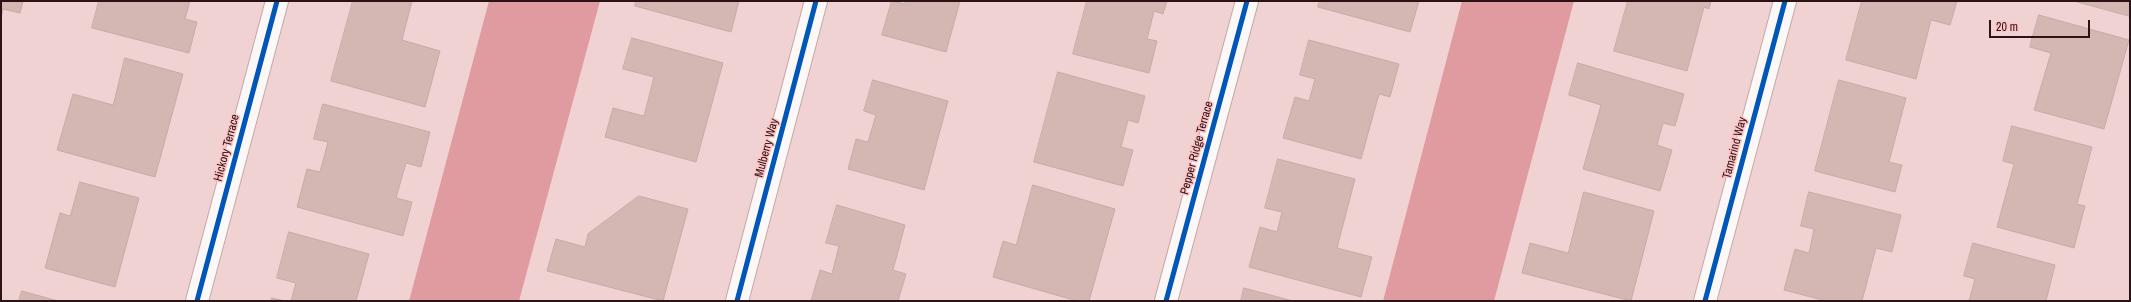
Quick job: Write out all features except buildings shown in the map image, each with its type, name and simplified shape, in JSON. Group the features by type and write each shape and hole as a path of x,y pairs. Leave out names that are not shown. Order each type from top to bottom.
{"street":[{"name":"Hickory Terrace","path":"197,301 277,1"},
{"name":"Mulberry Way","path":"737,301 816,1"},
{"name":"Pepper Ridge Terrace","path":"1166,301 1247,1"},
{"name":"Tamarind Way","path":"1705,301 1784,1"}],"shaded area":[{"path":"489,1 600,1 519,301 409,301"},
{"path":"1462,1 1574,1 1494,301 1383,301"}],"cycle path":[{"path":"197,301 277,1"},
{"path":"737,301 816,1"},
{"path":"1166,301 1247,1"},
{"path":"1705,301 1785,1"}]}
